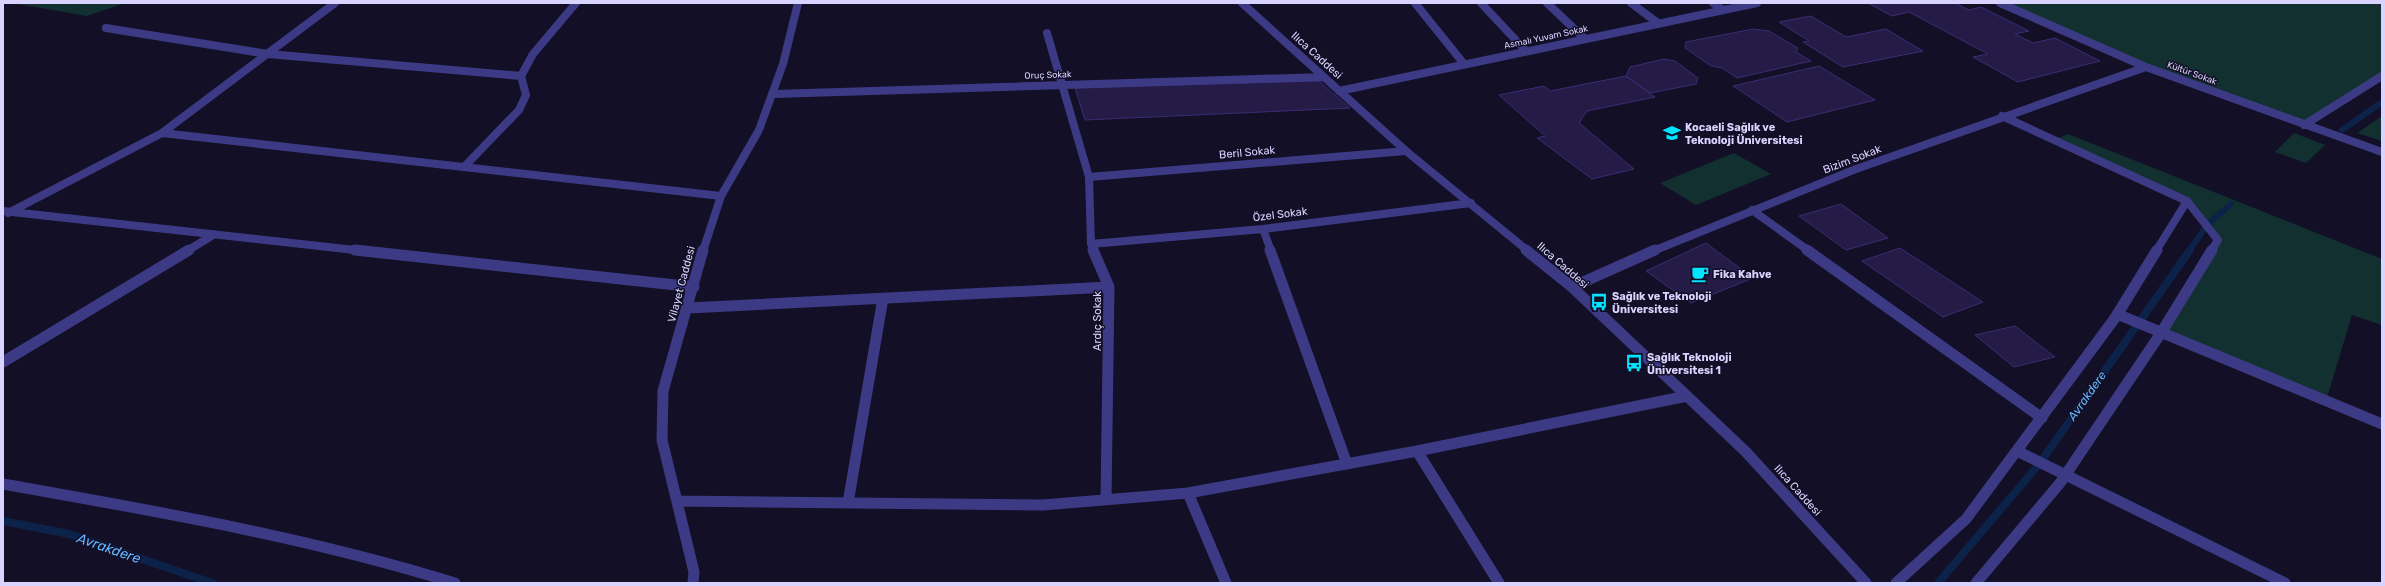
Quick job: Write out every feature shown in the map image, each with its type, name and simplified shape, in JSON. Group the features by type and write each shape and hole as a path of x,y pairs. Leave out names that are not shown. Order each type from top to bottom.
{"street":[{"path":"5,213 162,133 335,3"},
{"path":"464,167 519,110 526,95 521,76 533,54 576,3"},
{"path":"798,3 808,3"},
{"name":"Vilayet Caddesi","path":"693,583 694,572 662,440 663,391 694,287 705,242 721,196 759,130 774,94 798,3"},
{"name":"Ilıca Caddesi","path":"1242,3 1406,151 1572,287 1746,452 1866,583"},
{"path":"1416,3 1464,64"},
{"path":"1481,3 1526,51"},
{"path":"1547,3 1585,39"},
{"path":"1632,3 1658,23"},
{"path":"1714,3 1723,10"},
{"name":"Asmalı Yuvam Sokak","path":"1339,90 1757,3"},
{"name":"Kültür Sokak","path":"2000,3 2146,67 2382,152"},
{"path":"106,28 268,54 521,76"},
{"name":"Ardıç Sokak","path":"1047,33 1089,177 1091,244 1110,287 1106,500"},
{"name":"Bizim Sokak","path":"1572,287 1752,210 2002,116 2146,67"},
{"path":"2304,125 2382,76"},
{"name":"Oruç Sokak","path":"774,94 1324,77"},
{"path":"1976,583 2066,475 2161,333 2218,240 2187,201 2002,116"},
{"path":"162,133 721,196"},
{"name":"Beril Sokak","path":"1089,177 1406,151"},
{"path":"1896,583 1966,519 2042,418 2117,314 2187,201"},
{"name":"Özel Sokak","path":"1091,244 1263,229 1471,203"},
{"path":"1752,210 2042,418"},
{"path":"5,213 694,287"},
{"path":"1263,229 1347,464"},
{"path":"3,362 213,235"},
{"path":"688,308 1110,287"},
{"path":"848,503 883,298"},
{"path":"2117,314 2382,424"},
{"path":"677,501 1043,504 1188,493 1417,451 1687,396"},
{"path":"1417,451 1499,583"},
{"path":"2017,451 2285,583"},
{"path":"3,484 234,525 397,563 455,583"},
{"path":"1188,493 1226,583"}],"green space":[{"path":"12,3 125,3 87,16"},
{"path":"2000,3 2382,3 2382,76 2304,125 2146,67"},
{"path":"2382,116 2382,141 2357,133"},
{"path":"2294,133 2325,145 2306,163 2275,152"},
{"path":"2068,134 2382,259 2382,325 2352,315 2326,401 2161,333 2218,240 2187,201 2054,140"},
{"path":"1734,153 1771,174 1696,205 1660,183"}],"building":[{"path":"1868,3 1955,3 1969,10 1981,7 2029,31 2015,34 2033,43 2055,38 2100,61 2018,82 1973,57 1988,54 1909,12 1892,16"},
{"path":"1811,16 1846,37 1886,29 1923,51 1843,67 1803,42 1809,41 1779,22"},
{"path":"1753,29 1769,31 1798,48 1796,52 1811,61 1737,78 1722,68 1711,66 1685,48 1686,42"},
{"path":"1664,59 1675,61 1698,78 1696,84 1650,93 1626,76 1630,67"},
{"path":"1819,66 1875,100 1787,122 1733,86"},
{"path":"1626,76 1655,97 1587,111 1579,123 1634,169 1592,179 1537,138 1545,136 1499,95 1544,86 1550,91"},
{"path":"1319,81 1350,108 1085,120 1075,88"},
{"path":"1841,204 1888,238 1846,250 1799,216"},
{"name":"Fika Kahve","path":"1706,243 1753,278 1691,303 1646,271"},
{"path":"1900,248 1983,302 1943,317 1862,261"},
{"path":"2015,326 2055,357 2014,367 1975,335"}],"waterway":[{"name":"Avrakdere","path":"2342,130 2382,102"},
{"name":"Avrakdere","path":"2189,251 2207,225 2231,204"},
{"name":"Avrakdere","path":"1938,583 2040,463 2190,250"},
{"name":"Avrakdere","path":"3,521 69,534 212,583"}],"place":[{"name":"Kocaeli Sağlık ve Teknoloji Üniversitesi","path":"1672,133"},
{"name":"Fika Kahve","path":"1700,274"},
{"name":"Sağlık ve Teknoloji Üniversitesi","path":"1599,302"},
{"name":"Sağlık Teknoloji Üniversitesi 1","path":"1634,363"}]}
